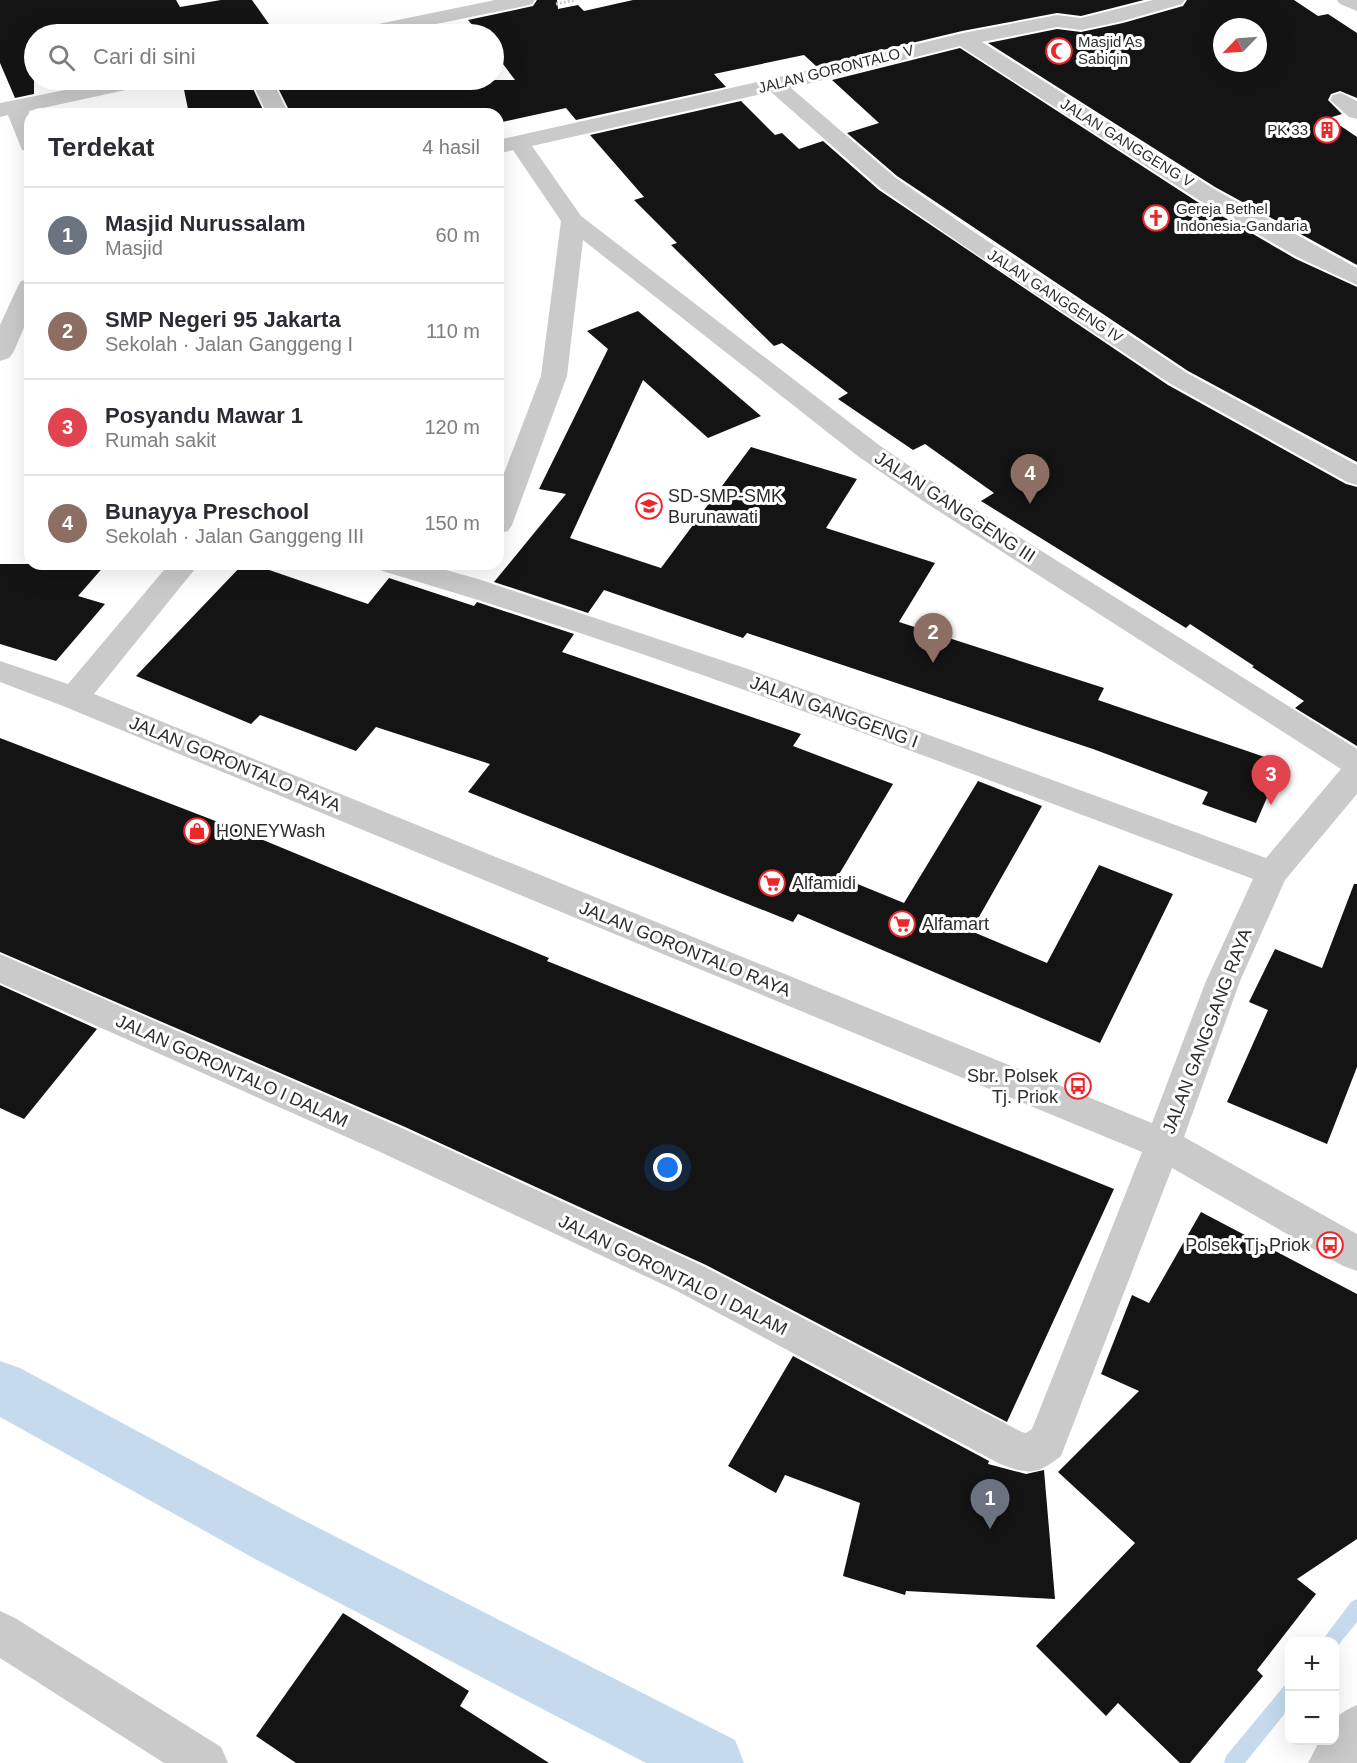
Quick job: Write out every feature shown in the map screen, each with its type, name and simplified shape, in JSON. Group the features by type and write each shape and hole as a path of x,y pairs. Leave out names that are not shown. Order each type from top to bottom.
{"street":[{"path":"407,24 521,0"},
{"name":"JALAN GORONTALO V","path":"509,145 775,85 963,39 1057,21 1077,24 1175,0"},
{"path":"1347,0 1357,5"},
{"name":"JALAN GANGGENG V","path":"963,39 1149,159 1242,215 1357,278"},
{"name":"JALAN GANGGENG IV","path":"775,85 888,183 972,241 1178,378 1357,476"},
{"path":"24,135 8,108 95,90"},
{"path":"267,90 275,108"},
{"name":"JALAN GANGGENG III","path":"509,145 573,221 850,437 936,497 1357,764"},
{"path":"504,509 554,376 573,221"},
{"path":"0,353 24,304"},
{"path":"74,698 180,570"},
{"name":"JALAN GANGGENG I","path":"437,570 475,575 734,675 1272,873"},
{"name":"JALAN GORONTALO RAYA","path":"0,671 74,698 1162,1144 1357,1254"},
{"name":"JALAN GANGGANG RAYA","path":"1162,1144 1223,981 1272,873 1357,772"},
{"name":"JALAN GORONTALO I DALAM","path":"0,968 391,1140 680,1274 1015,1450 1031,1454 1047,1443 1162,1144"},
{"path":"0,1633 205,1763"},
{"path":"1331,1763 1357,1728"}],"building":[{"path":"0,0 176,0 180,7 221,0 252,0 269,24 24,24 24,90 34,90 34,94 15,98 0,63"},
{"path":"537,0 557,0 558,9 578,5 584,11 633,0 1144,0 1081,16 1057,13 962,31 816,66 804,55 714,74 726,87 576,120 566,108 504,122 504,108 288,108 279,90 504,90 504,80 515,80 504,65 504,24 471,24 468,20 533,6"},
{"path":"1187,0 1294,0 1318,16 1328,14 1357,33 1357,98 1340,91 1331,94 1328,100 1342,114 1329,118 1357,137 1357,265 1215,187 988,43 1057,29 1081,32 1183,6"},
{"path":"960,48 1196,201 1296,259 1357,287 1357,462 1188,371 897,176 847,133 879,123 832,80"},
{"path":"184,90 254,90 262,108 188,108"},
{"path":"741,101 775,135 782,133 799,149 823,141 879,190 1168,385 1346,484 1357,487 1357,746 1295,708 1304,701 1190,624 1186,628 981,501 994,493 925,444 913,450 838,399 848,393 782,343 774,346 671,245 677,243 634,200 644,197 590,135"},
{"path":"638,311 761,416 708,438 643,380 570,538 661,568 751,447 857,479 826,528 935,563 899,622 1104,688 1098,700 1282,763 1256,823 1202,804 1208,792 1093,749 747,633 743,638 604,590 588,613 494,582 566,494 539,489 608,349 587,331"},
{"path":"0,564 24,564 24,570 101,570 78,596 105,604 56,661 0,644"},
{"path":"237,570 269,570 368,604 389,578 474,606 477,602 574,634 562,652 801,734 793,746 893,784 838,876 904,903 978,781 1042,806 971,931 1047,963 1099,865 1173,894 1100,1043 798,914 793,922 468,792 490,764 376,727 356,751 260,715 251,724 136,676"},
{"path":"0,738 244,832 549,958 547,961 1114,1189 1007,1422 706,1265 405,1127 0,952"},
{"path":"1354,884 1357,884 1357,1067 1327,1144 1227,1102 1268,1010 1249,1002 1275,949 1322,968"},
{"path":"0,985 97,1029 24,1119 0,1108"},
{"path":"1201,1212 1357,1294 1357,1539 1297,1579 1316,1594 1257,1670 1263,1676 1190,1763 1180,1763 1118,1703 1106,1716 1036,1646 1135,1543 1058,1472 1139,1391 1101,1374 1132,1295 1149,1303"},
{"path":"793,1356 989,1461 988,1464 1026,1474 1044,1470 1055,1599 906,1591 905,1595 843,1576 860,1503 785,1475 776,1493 728,1466"},
{"path":"343,1613 469,1691 460,1706 549,1763 296,1763 256,1736"}],"waterway":[{"path":"0,1387 278,1539 712,1763"},
{"path":"1334,1637 1357,1608"},
{"path":"1233,1763 1285,1698"}],"place":[{"name":"Masjid As Sabiqin","path":"1059,51"},
{"name":"PK 33","path":"1327,130"},
{"name":"Gereja Bethel Indonesia-Gandaria","path":"1156,218"},
{"name":"Bunayya Preschool","path":"1030,504"},
{"name":"SD-SMP-SMK Burunawati","path":"649,506"},
{"name":"SMP Negeri 95 Jakarta","path":"933,663"},
{"name":"Posyandu Mawar 1","path":"1271,805"},
{"name":"HONEYWash","path":"197,831"},
{"name":"Alfamidi","path":"772,883"},
{"name":"Alfamart","path":"902,924"},
{"name":"Sbr. Polsek Tj. Priok","path":"1078,1086"},
{"name":"Polsek Tj. Priok","path":"1330,1245"},
{"name":"Masjid Nurussalam","path":"990,1529"}]}
